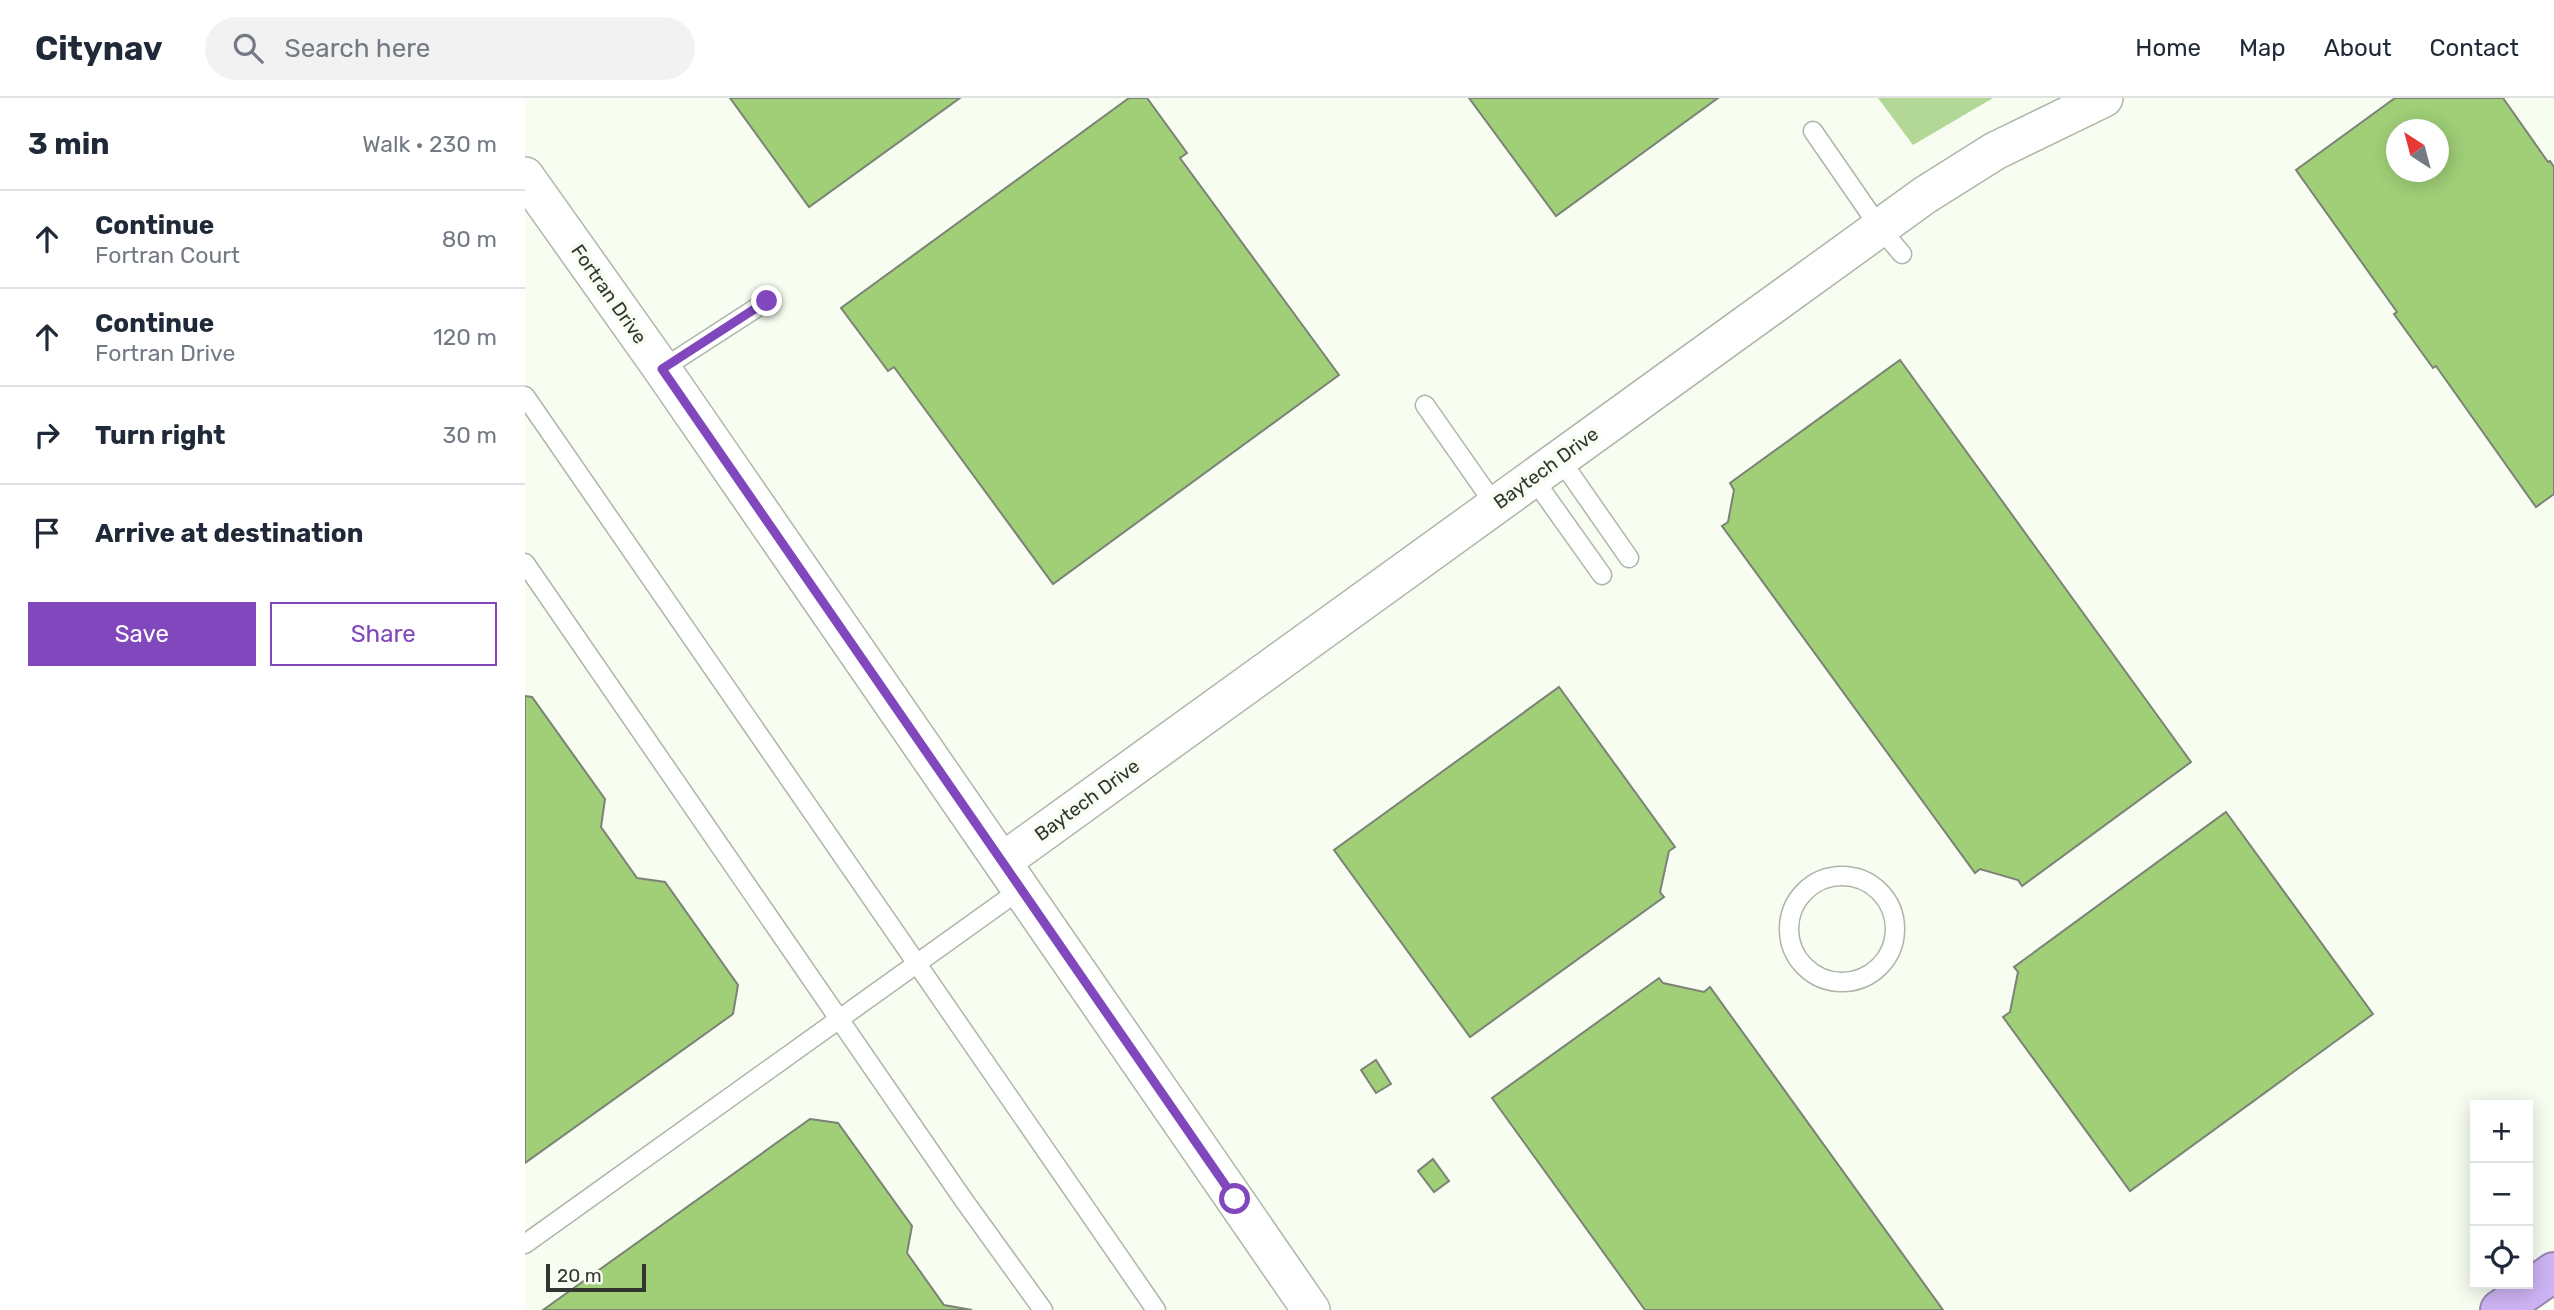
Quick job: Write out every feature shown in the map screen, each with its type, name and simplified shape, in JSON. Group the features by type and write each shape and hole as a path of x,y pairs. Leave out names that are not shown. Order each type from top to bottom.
{"highway":[{"path":"2500,1310 2554,1272"}],"street":[{"name":"Baytech Drive","path":"1011,875 1495,505 1891,241 1925,195 1995,151 2105,98"},
{"name":"Fortran Drive","path":"525,176 662,369 1311,1310"}],"lane":[{"path":"1813,131 1891,241"},
{"path":"662,369 767,301"},
{"path":"525,396 1156,1310"},
{"path":"1425,405 1495,505"},
{"path":"1546,469 1629,558"},
{"path":"1546,469 1602,575"},
{"path":"525,563 1043,1310"},
{"path":"525,1244 917,964 1011,875"},
{"path":"1835,876 1856,877 1875,887 1888,903 1895,923 1893,944 1884,963 1868,976 1848,983 1826,981 1808,972 1794,956 1788,936 1790,915 1800,896 1815,882 1835,876"}],"green space":[{"path":"1878,98 1993,98 1913,145"}],"building":[{"path":"730,98 960,98 809,207"},
{"path":"1129,98 1147,98 1187,153 1180,158 1339,375 1053,584 894,367 888,371 841,308"},
{"path":"1469,98 1718,98 1556,216"},
{"path":"2395,98 2503,98 2554,167 2554,494 2536,507 2436,366 2433,368 2394,314 2397,312 2296,170"},
{"path":"1900,360 2191,762 2022,886 2018,880 1980,869 1975,873 1722,526 1728,522 1734,490 1730,483"},
{"path":"1559,687 1675,847 1669,851 1660,892 1664,897 1470,1037 1334,850"},
{"path":"525,696 532,697 605,799 601,827 637,878 665,882 738,985 733,1014 525,1163"},
{"path":"2226,812 2373,1014 2130,1191 2003,1017 2010,1012 2018,972 2014,967"},
{"path":"1659,978 1663,983 1704,992 1710,987 1943,1310 1645,1310 1492,1098"},
{"path":"1376,1060 1391,1084 1376,1093 1361,1070"},
{"path":"810,1119 838,1123 912,1226 907,1253 944,1305 972,1310 543,1310"},
{"path":"1433,1159 1449,1181 1434,1192 1418,1171"}],"route":[{"path":"767,301 662,369 1235,1199"}]}
